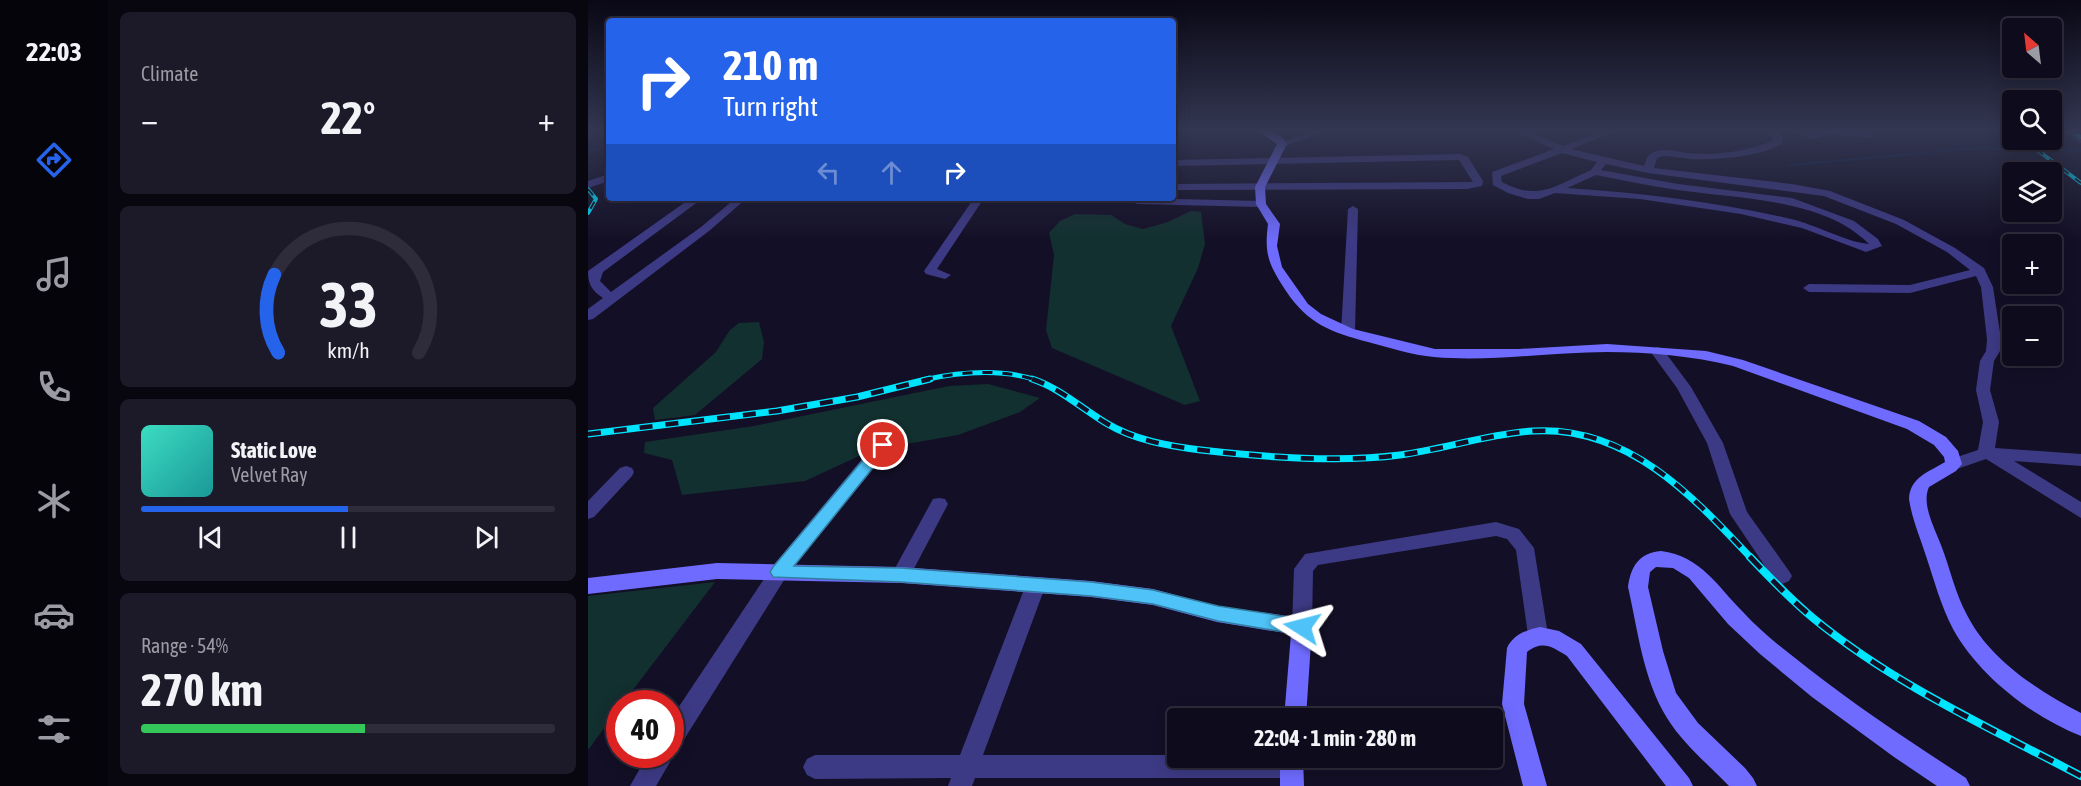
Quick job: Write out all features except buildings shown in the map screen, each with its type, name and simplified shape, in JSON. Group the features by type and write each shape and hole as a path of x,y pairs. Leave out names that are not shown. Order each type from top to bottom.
{"main road":[{"path":"1271,167 1260,187 1261,204 1274,224 1271,246 1276,267 1303,307 1316,317 1348,332 1435,353 1519,353 1607,348 1706,355 1738,363 1896,418 1940,441 1952,455 1954,464 1925,480 1919,489 1918,497 1925,525 1960,622 1981,654 2018,686 2081,725"},
{"path":"1745,786 1688,728 1666,694 1638,587 1638,573 1643,565 1653,559 1680,562 1691,570 1741,624 1817,688 1904,751 1958,786"},
{"path":"588,586 717,571 779,572 901,575 1091,589 1153,597 1218,614 1302,627 1296,708"},
{"path":"1535,786 1513,704 1517,648 1538,635 1553,636 1574,650 1681,786"}],"street":[{"path":"1176,187 1478,184 1469,167"},
{"path":"1516,167 1497,174 1497,183 1508,190 1529,197 1557,190 1595,172 1598,167"},
{"path":"1631,167 1826,193 1910,227 1951,250 1980,271 1987,287 1994,339 1993,351 1987,361 1983,390 1991,422 1986,453"},
{"path":"1557,190 1640,196 1741,211 1805,225 1866,248 1876,246 1874,241 1850,223 1788,200 1678,187 1595,172"},
{"path":"588,185 606,178"},
{"path":"610,297 600,290 592,274 694,201"},
{"path":"588,316 610,297 717,221 739,201"},
{"path":"945,274 930,271 977,201"},
{"path":"1137,201 1261,204"},
{"path":"1348,332 1353,209"},
{"path":"1809,288 1890,291 1910,289 1980,271"},
{"path":"1657,351 1684,387 1715,443 1739,514 1782,576"},
{"path":"684,719 779,572 883,445"},
{"path":"1986,453 2037,481 2081,511"},
{"path":"1954,464 1986,453 2081,460"},
{"path":"588,512 626,472"},
{"path":"901,575 939,504"},
{"path":"1302,627 1304,569 1308,561 1496,529 1514,534 1525,548 1538,635"},
{"path":"964,775 1035,586"},
{"path":"815,767 964,775 1292,770"},
{"path":"642,786 653,768"}],"green space":[{"path":"1191,211 1201,212 1205,244 1198,268 1171,326 1200,401 1185,405 1052,348 1046,330 1054,255 1049,233 1060,221 1075,214 1111,215 1125,224 1143,229 1168,222"},
{"path":"759,322 764,342 762,359 695,415 655,420 653,408 716,352 730,330 739,323"},
{"path":"988,384 1040,398 1020,412 958,435 872,450 805,481 682,495 672,460 644,453 645,442 754,426 949,386"},
{"path":"715,582 633,690 606,690 606,726 588,750 588,596"}],"railway":[{"path":"2059,167 2081,183"},
{"path":"588,189 596,199 588,213"},
{"path":"923,380 980,372 1008,374 1036,380"},
{"path":"588,434 777,411 857,397 930,379"},
{"path":"1032,379 1052,388 1106,423 1128,434 1164,444 1225,453 1351,459 1400,455 1500,435 1533,431 1567,432 1599,440 1628,452 1656,469 1682,489 1752,559"},
{"path":"1750,557 1813,618 1876,664 1943,704 2081,776"}],"route":[{"path":"883,445 779,572 901,575 1091,589 1153,597 1218,614 1302,627"}]}
